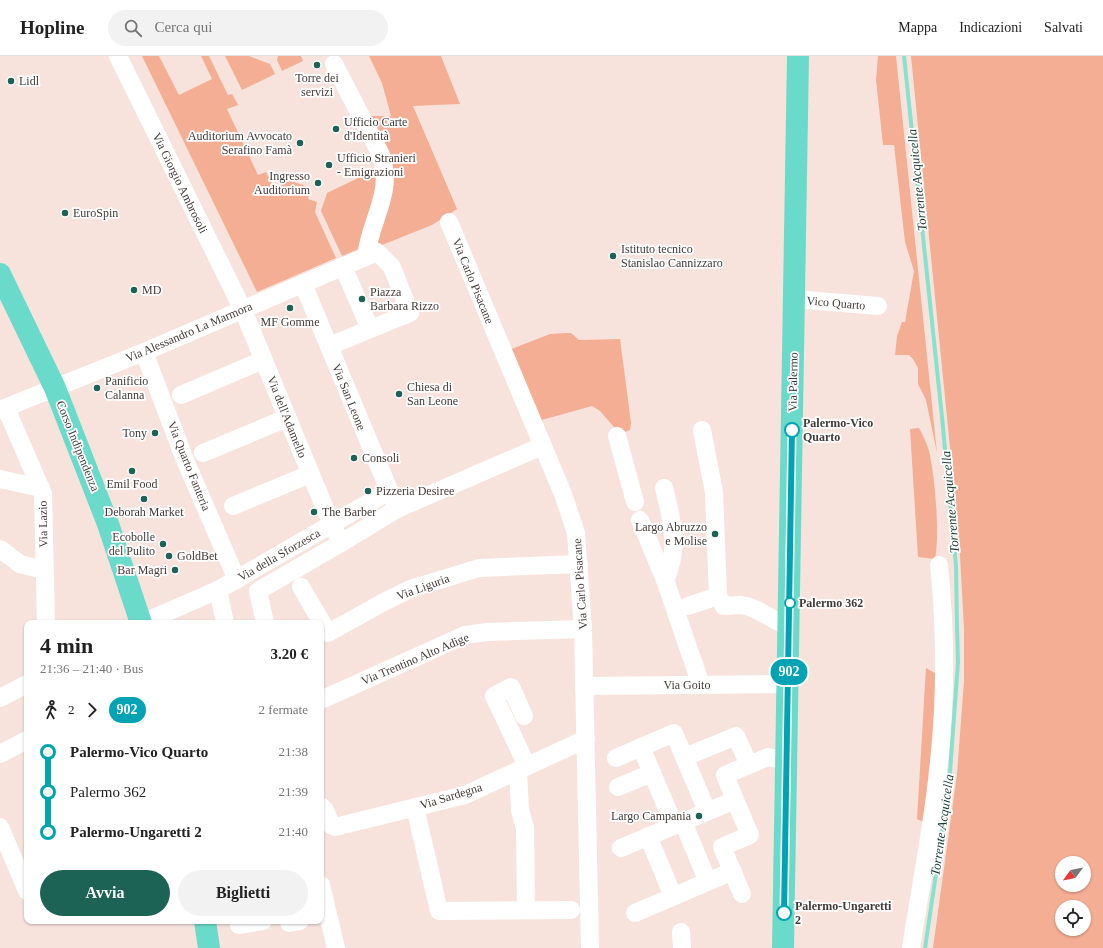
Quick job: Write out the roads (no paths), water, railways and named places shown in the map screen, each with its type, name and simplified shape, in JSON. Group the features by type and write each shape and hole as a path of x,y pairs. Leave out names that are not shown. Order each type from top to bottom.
{"main road":[{"name":"Via Palermo","path":"783,948 790,626 798,56"},
{"name":"Corso Indipendenza","path":"0,274 55,388 108,524 140,620"},
{"path":"205,924 209,948"}],"street":[{"name":"Via Giorgio Ambrosoli","path":"118,56 242,310"},
{"path":"329,346 410,312 392,268 372,254 368,240 382,203 386,184 385,167 381,155 334,64"},
{"name":"Via Carlo Pisacane","path":"449,222 563,494 576,533 583,629 590,948"},
{"name":"Via Alessandro La Marmora","path":"2,409 144,352 372,254"},
{"path":"343,266 370,329"},
{"name":"Via San Leone","path":"303,284 389,491 398,509"},
{"name":"Vico Quarto","path":"794,299 878,306"},
{"name":"Via dell'Adamello","path":"242,310 332,525"},
{"name":"Via Quarto Fanteria","path":"144,352 185,460 237,580"},
{"path":"182,395 264,360"},
{"name":"Via Lazio","path":"2,409 42,494 46,620"},
{"path":"203,453 287,418"},
{"path":"702,430 714,492 718,596 724,606 740,605 758,610 783,625 790,626"},
{"path":"617,436 635,502"},
{"path":"341,542 398,509 542,446"},
{"path":"233,506 310,474"},
{"path":"0,479 40,488"},
{"path":"664,488 671,514 674,541 671,567 665,580"},
{"path":"332,525 389,491"},
{"path":"640,520 665,580 701,685"},
{"name":"Via della Sforzesca","path":"148,620 218,590 332,525 341,542 258,591 264,620"},
{"path":"0,549 20,564 44,570"},
{"name":"Via Liguria","path":"324,626 328,633 410,589 479,568 579,564"},
{"path":"911,948 934,801 941,742 944,683 943,604 939,565"},
{"name":"Via Liguria","path":"301,587 320,620"},
{"path":"218,590 224,620"},
{"path":"688,606 718,596"},
{"name":"Via Trentino Alto Adige","path":"324,699 465,635 583,629"},
{"name":"Via Goito","path":"584,686 789,684"},
{"path":"0,698 24,686"},
{"path":"524,716 511,687 494,696 522,769 520,810 525,828 526,910"},
{"path":"616,758 674,733 707,811"},
{"path":"685,758 736,736 749,765"},
{"name":"Via Sardegna","path":"324,809 331,825 335,827 464,794 522,769 586,738"},
{"path":"0,754 24,742"},
{"path":"641,747 652,773 708,882"},
{"path":"742,894 722,847 750,835 725,776 768,757 787,761"},
{"path":"618,787 652,773"},
{"path":"621,848 735,800"},
{"path":"414,807 439,911 572,910"},
{"path":"0,827 22,867"},
{"path":"648,836 673,896"},
{"path":"634,912 732,871"},
{"path":"324,918 336,948"},
{"path":"239,925 245,924"}],"waterway":[{"name":"Torrente Acquicella","path":"904,56 956,566 958,662 949,786 925,948"}],"place":[{"name":"Torre dei servizi","path":"317,65"},
{"name":"Lidl","path":"11,81"},
{"name":"Ufficio Carte d'Identità","path":"336,129"},
{"name":"Auditorium Avvocato Serafino Famà","path":"300,143"},
{"name":"Ufficio Stranieri - Emigrazioni","path":"329,165"},
{"name":"Ingresso Auditorium","path":"318,183"},
{"name":"EuroSpin","path":"65,213"},
{"name":"Istituto tecnico Stanislao Cannizzaro","path":"613,256"},
{"name":"MD","path":"134,290"},
{"name":"Piazza Barbara Rizzo","path":"362,299"},
{"name":"MF Gomme","path":"290,308"},
{"name":"Panificio Calanna","path":"97,388"},
{"name":"Chiesa di San Leone","path":"399,394"},
{"name":"Palermo-Vico Quarto","path":"792,430"},
{"name":"Tony","path":"155,433"},
{"name":"Consoli","path":"354,458"},
{"name":"Emil Food","path":"132,471"},
{"name":"Pizzeria Desiree","path":"368,491"},
{"name":"Deborah Market","path":"144,499"},
{"name":"The Barber","path":"314,512"},
{"name":"Largo Abruzzo e Molise","path":"715,534"},
{"name":"Ecobolle del Pulito","path":"163,544"},
{"name":"GoldBet","path":"169,556"},
{"name":"Bar Magri","path":"175,570"},
{"name":"Palermo 362","path":"790,603"},
{"name":"Largo Campania","path":"699,816"},
{"name":"Palermo-Ungaretti 2","path":"784,913"}]}
